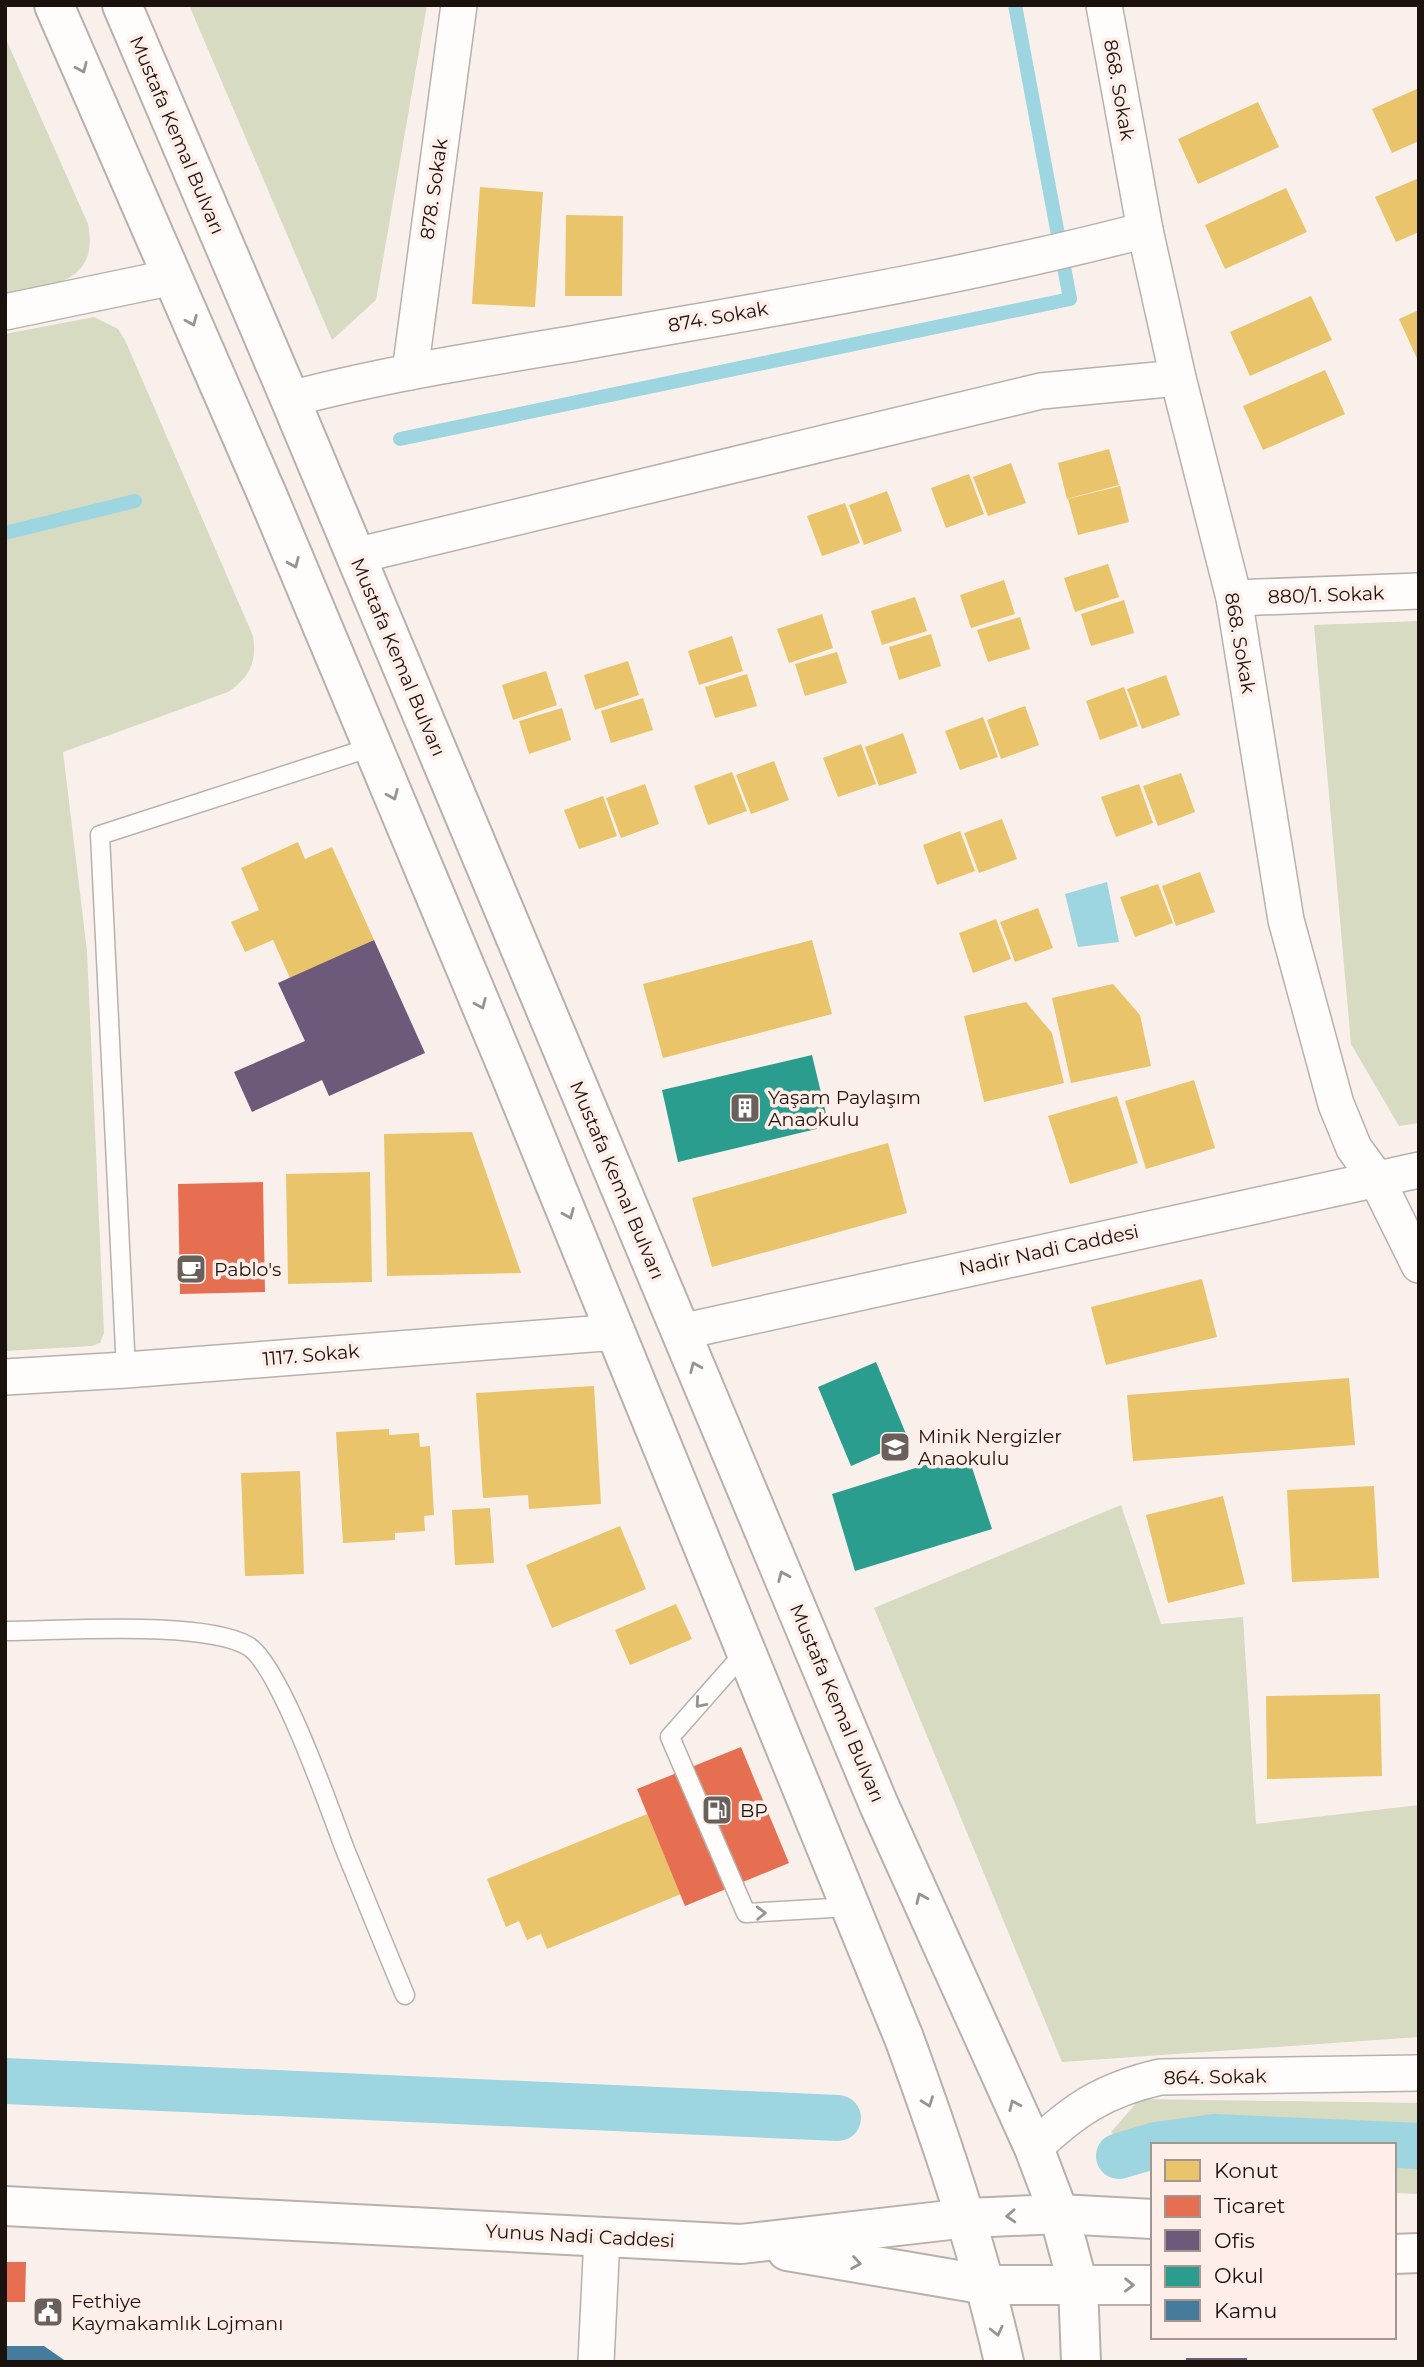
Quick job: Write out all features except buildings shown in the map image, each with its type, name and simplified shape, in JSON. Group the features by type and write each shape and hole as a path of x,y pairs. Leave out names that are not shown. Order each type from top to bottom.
{"main road":[{"path":"54,5 269,499 617,1332 904,2038 967,2218 987,2285 1004,2362"},
{"name":"Mustafa Kemal Bulvarı","path":"122,5 880,1805 1034,2148 1059,2214 1078,2285 1081,2362"},
{"name":"Yunus Nadi Caddesi","path":"5,2206 741,2244 967,2218 1059,2214 1151,2219"},
{"path":"741,2244 987,2285 1151,2285"}],"street":[{"name":"878. Sokak","path":"410,372 459,5"},
{"name":"868. Sokak","path":"1104,5 1144,230 1178,378 1234,598 1286,920 1336,1104 1354,1148 1376,1178 1419,1265"},
{"name":"874. Sokak","path":"297,416 410,372 736,315 1051,253 1144,230"},
{"path":"5,312 173,276"},
{"path":"355,556 1041,391 1178,378"},
{"name":"880/1. Sokak","path":"1234,598 1419,591"},
{"name":"Nadir Nadi Caddesi","path":"680,1332 1419,1170"},
{"name":"1117. Sokak","path":"5,1377 617,1332"},
{"name":"864. Sokak","path":"1034,2148 1063,2120 1088,2102 1123,2085 1160,2077 1419,2073"},
{"path":"596,2362 602,2237"}],"lane":[{"path":"126,1370 100,835 372,747"},
{"path":"5,1631 152,1630 225,1636 251,1647 301,1734 405,1995"},
{"path":"745,1652 670,1737 746,1913 850,1907"}],"green space":[{"path":"189,5 427,5 376,300 332,340"},
{"path":"5,37 88,224 90,244 86,259 79,270 68,278 54,284 5,295"},
{"path":"94,317 118,329 125,340 253,636 254,654 247,675 228,692 63,752 87,951 104,1333 100,1343 92,1346 5,1351 5,334"},
{"path":"1419,621 1419,1123 1399,1126 1351,1044 1314,625"},
{"path":"1121,1505 1161,1624 1243,1617 1256,1824 1419,1805 1419,2037 1062,2062 874,1608"},
{"path":"1140,2099 1419,2103 1419,2194 1396,2193 1396,2143 1151,2143 1151,2170 1111,2132"}],"water":[{"path":"1107,882 1119,942 1078,947 1065,894"}],"waterway":[{"path":"400,439 1070,299 1015,5"},
{"path":"5,533 135,501"},
{"path":"5,2081 838,2118"},
{"path":"1170,2143 1214,2137 1351,2143"},
{"path":"1396,2145 1419,2146"},
{"path":"1119,2156 1151,2147"}],"place":[{"name":"Yaşam Paylaşım Anaokulu","path":"745,1108"},
{"name":"Pablo's","path":"191,1269"},
{"name":"Minik Nergizler Anaokulu","path":"895,1447"},
{"name":"BP","path":"717,1810"},
{"name":"Fethiye Kaymakamlık Lojmanı","path":"48,2312"}]}
